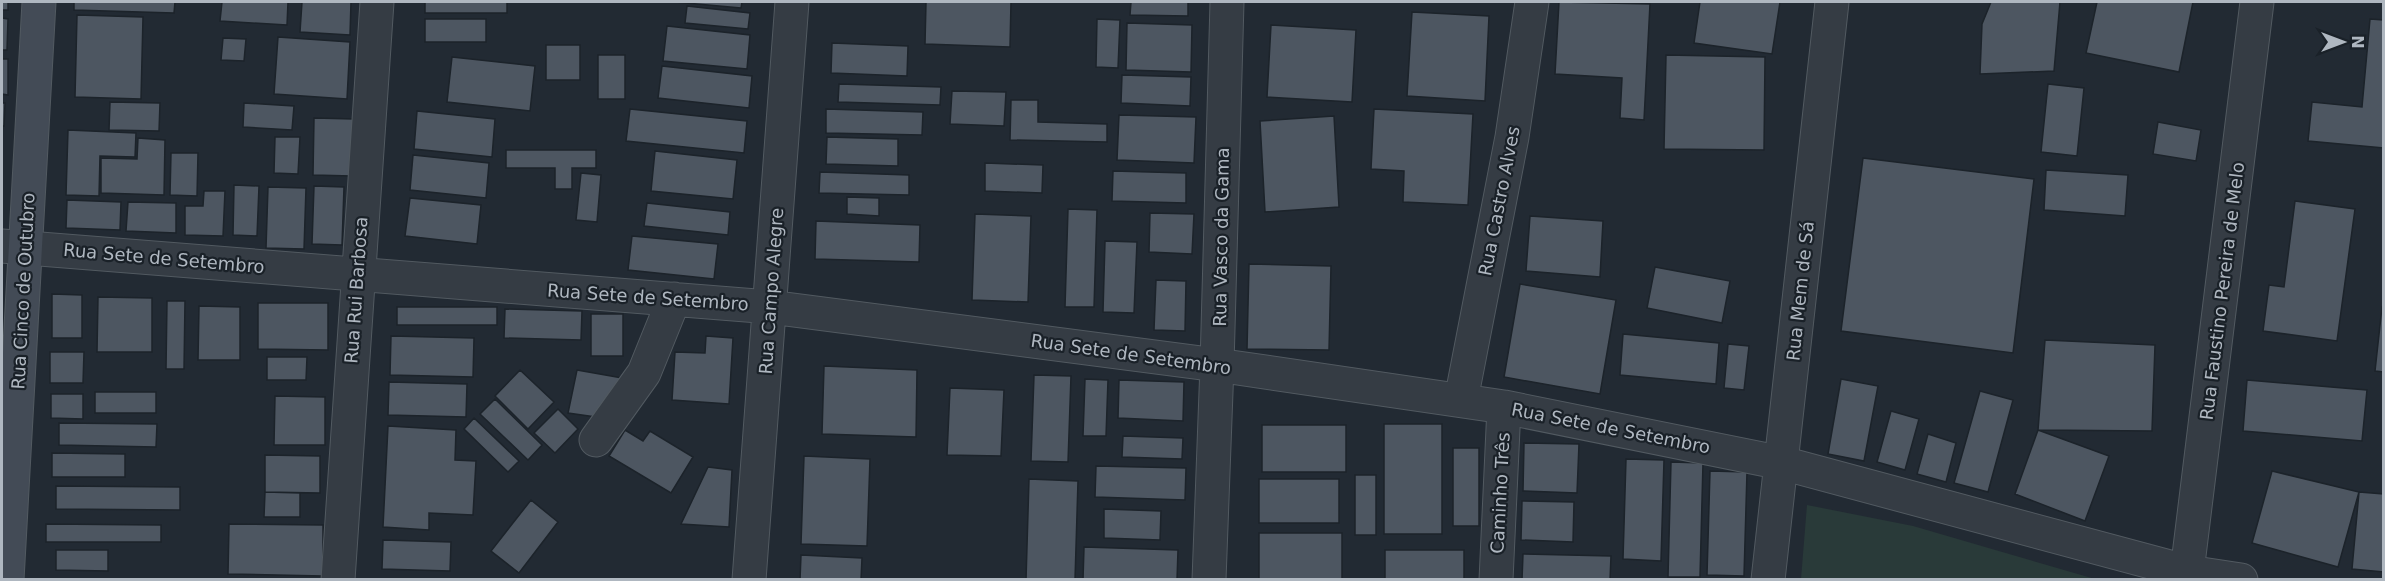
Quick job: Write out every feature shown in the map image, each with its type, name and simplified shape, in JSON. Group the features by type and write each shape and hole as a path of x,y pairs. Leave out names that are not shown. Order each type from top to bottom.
{"street":[{"name":"Rua Cinco de Outubro","path":"7,579 14,246 39,2"},
{"name":"Rua Rui Barbosa","path":"338,579 377,2"},
{"name":"Rua Campo Alegre","path":"749,579 792,2"},
{"name":"Rua Vasco da Gama","path":"1209,579 1218,365 1227,2"},
{"name":"Rua Castro Alves","path":"1461,400 1512,137 1533,2"},
{"name":"Rua Mem de Sá","path":"1768,579 1832,2"},
{"name":"Rua Faustino Pereira de Melo","path":"2187,576 2257,2"},
{"name":"Rua Sete de Setembro","path":"14,246 770,307 1218,365 1461,400 1782,463 2187,576 2241,579"},
{"path":"596,440 644,373 674,299"},
{"name":"Caminho Três","path":"1496,579 1504,407"}],"shaded area":[{"path":"1807,505 1913,526 2095,579 1801,579"}],"building":[{"path":"2,2 8,2 8,10 2,10"},
{"path":"74,2 175,2 174,13 74,10"},
{"path":"222,2 288,2 287,25 220,21"},
{"path":"302,2 351,2 350,35 300,32"},
{"path":"425,2 507,2 507,13 425,13"},
{"path":"675,2 742,2 741,8"},
{"path":"926,2 1011,2 1010,47 925,44"},
{"path":"1131,2 1188,2 1188,16 1130,15"},
{"path":"1559,2 1650,4 1644,120 1620,118 1622,78 1555,74"},
{"path":"1700,2 1780,2 1772,54 1694,43"},
{"path":"1991,2 2060,2 2054,71 1980,74 1982,24"},
{"path":"2097,2 2193,2 2179,72 2086,53"},
{"path":"687,6 750,13 748,29 685,23"},
{"path":"1412,12 1489,16 1485,101 1407,96"},
{"path":"77,15 143,17 141,99 75,97"},
{"path":"2,18 8,19 7,50 2,50"},
{"path":"425,19 486,19 486,42 425,42"},
{"path":"1097,19 1120,20 1118,68 1096,67"},
{"path":"2370,19 2384,20 2384,148 2308,141 2312,102 2362,107"},
{"path":"1127,23 1192,25 1191,72 1126,70"},
{"path":"1271,25 1356,30 1352,102 1267,97"},
{"path":"667,26 750,35 747,69 663,61"},
{"path":"278,37 350,42 347,99 274,94"},
{"path":"223,38 246,39 244,61 221,60"},
{"path":"832,43 908,46 907,76 831,73"},
{"path":"546,45 580,45 580,80 546,80"},
{"path":"598,55 625,55 625,99 598,99"},
{"path":"1666,55 1765,57 1764,150 1664,149"},
{"path":"452,57 535,66 530,111 447,102"},
{"path":"2,59 8,59 8,95 2,94"},
{"path":"662,66 752,76 749,108 658,98"},
{"path":"1122,75 1191,77 1190,106 1121,103"},
{"path":"839,84 941,87 940,105 838,102"},
{"path":"2048,84 2084,88 2077,156 2041,152"},
{"path":"952,91 1006,92 1004,126 950,124"},
{"path":"1011,100 1038,100 1038,122 1107,124 1107,142 1010,140"},
{"path":"110,102 160,103 159,131 109,130"},
{"path":"2,103 5,103 4,126 2,126"},
{"path":"244,103 294,106 292,130 243,127"},
{"path":"630,109 747,121 744,153 626,141"},
{"path":"826,109 923,112 922,135 826,133"},
{"path":"1374,109 1473,114 1468,205 1403,202 1404,171 1371,169"},
{"path":"417,111 495,119 492,157 414,149"},
{"path":"1119,115 1196,117 1194,163 1117,160"},
{"path":"1334,116 1339,207 1265,212 1260,121"},
{"path":"314,118 354,119 352,176 313,175"},
{"path":"2158,122 2201,130 2196,161 2153,154"},
{"path":"68,130 136,133 135,157 100,156 99,196 66,195"},
{"path":"275,137 300,137 298,174 274,173"},
{"path":"827,137 898,139 898,166 826,164"},
{"path":"138,138 165,140 164,195 101,193 101,158 137,159"},
{"path":"506,150 596,150 596,168 572,168 572,189 555,189 555,168 506,168"},
{"path":"655,151 737,160 733,199 651,191"},
{"path":"171,153 198,153 197,196 170,195"},
{"path":"413,155 489,163 486,198 410,190"},
{"path":"1863,158 2034,179 2013,353 1841,331"},
{"path":"985,163 1043,165 1042,193 985,191"},
{"path":"2046,170 2128,175 2125,216 2044,210"},
{"path":"1113,171 1186,173 1186,203 1112,201"},
{"path":"820,172 909,175 909,195 819,193"},
{"path":"581,173 601,175 597,222 576,220"},
{"path":"234,185 259,186 257,236 233,235"},
{"path":"314,186 344,187 342,245 312,244"},
{"path":"268,187 306,188 304,249 266,248"},
{"path":"204,191 225,191 223,236 185,235 185,206 203,206"},
{"path":"847,197 879,198 879,216 847,214"},
{"path":"410,198 481,205 477,244 405,236"},
{"path":"67,200 121,202 120,230 66,228"},
{"path":"2295,201 2355,209 2337,341 2263,331 2269,285 2284,287"},
{"path":"128,202 176,203 176,233 126,231"},
{"path":"647,203 730,212 728,235 644,226"},
{"path":"1068,209 1097,210 1094,307 1065,307"},
{"path":"1150,213 1194,214 1192,254 1149,252"},
{"path":"975,214 1031,216 1028,302 972,300"},
{"path":"1530,216 1603,221 1600,277 1526,271"},
{"path":"816,221 920,225 919,262 815,259"},
{"path":"632,236 718,244 714,279 628,270"},
{"path":"1105,241 1137,242 1134,313 1103,312"},
{"path":"1249,264 1331,266 1329,350 1247,349"},
{"path":"1655,267 1730,281 1722,323 1647,308"},
{"path":"1156,280 1186,281 1185,331 1154,330"},
{"path":"1520,284 1616,300 1600,394 1504,377"},
{"path":"52,294 82,295 82,338 52,338"},
{"path":"98,297 152,298 152,352 97,352"},
{"path":"167,301 185,301 184,369 166,369"},
{"path":"258,303 328,303 328,350 258,349"},
{"path":"199,306 240,307 240,360 198,360"},
{"path":"397,307 497,307 497,325 397,325"},
{"path":"2382,307 2384,307 2384,372 2375,371"},
{"path":"505,309 582,311 581,340 504,338"},
{"path":"591,314 623,314 623,356 591,356"},
{"path":"1623,334 1719,343 1716,384 1620,375"},
{"path":"391,336 474,338 473,377 390,375"},
{"path":"706,336 733,338 729,404 672,400 675,352 705,353"},
{"path":"2045,340 2155,345 2152,431 2038,430"},
{"path":"1728,344 1749,346 1744,390 1724,388"},
{"path":"50,352 84,352 83,383 50,383"},
{"path":"267,357 307,357 306,380 267,380"},
{"path":"824,366 917,370 916,437 822,434"},
{"path":"520,370 554,402 528,429 495,396"},
{"path":"577,370 628,379 603,418 568,413"},
{"path":"1034,375 1071,376 1068,462 1031,461"},
{"path":"1085,379 1108,380 1106,436 1083,436"},
{"path":"1841,379 1878,386 1864,461 1828,454"},
{"path":"1119,380 1184,382 1183,421 1118,418"},
{"path":"2247,380 2367,390 2362,441 2243,431"},
{"path":"389,382 467,384 466,417 388,415"},
{"path":"950,388 1004,390 1001,456 947,455"},
{"path":"1980,391 2013,400 1988,492 1954,483"},
{"path":"95,392 156,392 156,413 95,413"},
{"path":"51,394 83,394 83,419 51,418"},
{"path":"275,396 325,397 325,445 274,445"},
{"path":"495,399 542,445 528,460 480,414"},
{"path":"558,409 578,429 555,453 534,433"},
{"path":"1891,411 1919,419 1905,470 1877,462"},
{"path":"474,418 519,461 508,472 464,429"},
{"path":"59,423 157,424 156,447 59,445"},
{"path":"1384,424 1442,424 1442,534 1384,534"},
{"path":"1262,425 1346,425 1346,472 1262,472"},
{"path":"388,426 456,430 455,460 476,461 473,515 429,513 429,530 383,527"},
{"path":"625,430 643,441 650,431 693,457 671,493 609,456"},
{"path":"2038,430 2109,456 2085,521 2015,494"},
{"path":"1928,434 1956,443 1946,482 1917,474"},
{"path":"1123,436 1183,438 1182,459 1122,457"},
{"path":"1524,443 1579,444 1577,493 1523,491"},
{"path":"1453,448 1479,448 1479,526 1453,526"},
{"path":"52,453 125,454 125,477 52,477"},
{"path":"265,455 320,456 320,493 265,492"},
{"path":"804,456 870,459 867,546 801,544"},
{"path":"1626,459 1664,460 1661,561 1623,559"},
{"path":"1671,462 1703,463 1700,577 1668,577"},
{"path":"1096,466 1186,468 1185,500 1095,497"},
{"path":"708,467 732,470 729,527 681,524"},
{"path":"1710,471 1747,472 1744,576 1707,575"},
{"path":"2272,471 2359,492 2338,567 2252,543"},
{"path":"1355,475 1376,475 1376,535 1355,535"},
{"path":"1029,479 1078,481 1075,580 1026,580"},
{"path":"1259,479 1339,479 1339,523 1259,523"},
{"path":"56,486 180,487 180,510 56,509"},
{"path":"265,492 300,493 300,517 264,517"},
{"path":"2359,492 2384,494 2384,572 2352,569"},
{"path":"531,500 558,522 519,573 491,551"},
{"path":"1522,501 1574,502 1573,542 1521,540"},
{"path":"1104,509 1161,511 1160,540 1104,538"},
{"path":"46,524 161,525 161,542 46,542"},
{"path":"229,524 323,525 323,576 228,574"},
{"path":"1259,533 1342,533 1342,580 1259,580"},
{"path":"383,540 451,542 450,571 382,569"},
{"path":"1084,547 1178,550 1177,580 1083,580"},
{"path":"56,550 108,550 108,571 56,570"},
{"path":"1385,550 1464,550 1464,580 1385,580"},
{"path":"1523,554 1611,556 1610,580 1522,580"},
{"path":"801,555 862,558 861,580 800,580"}]}
